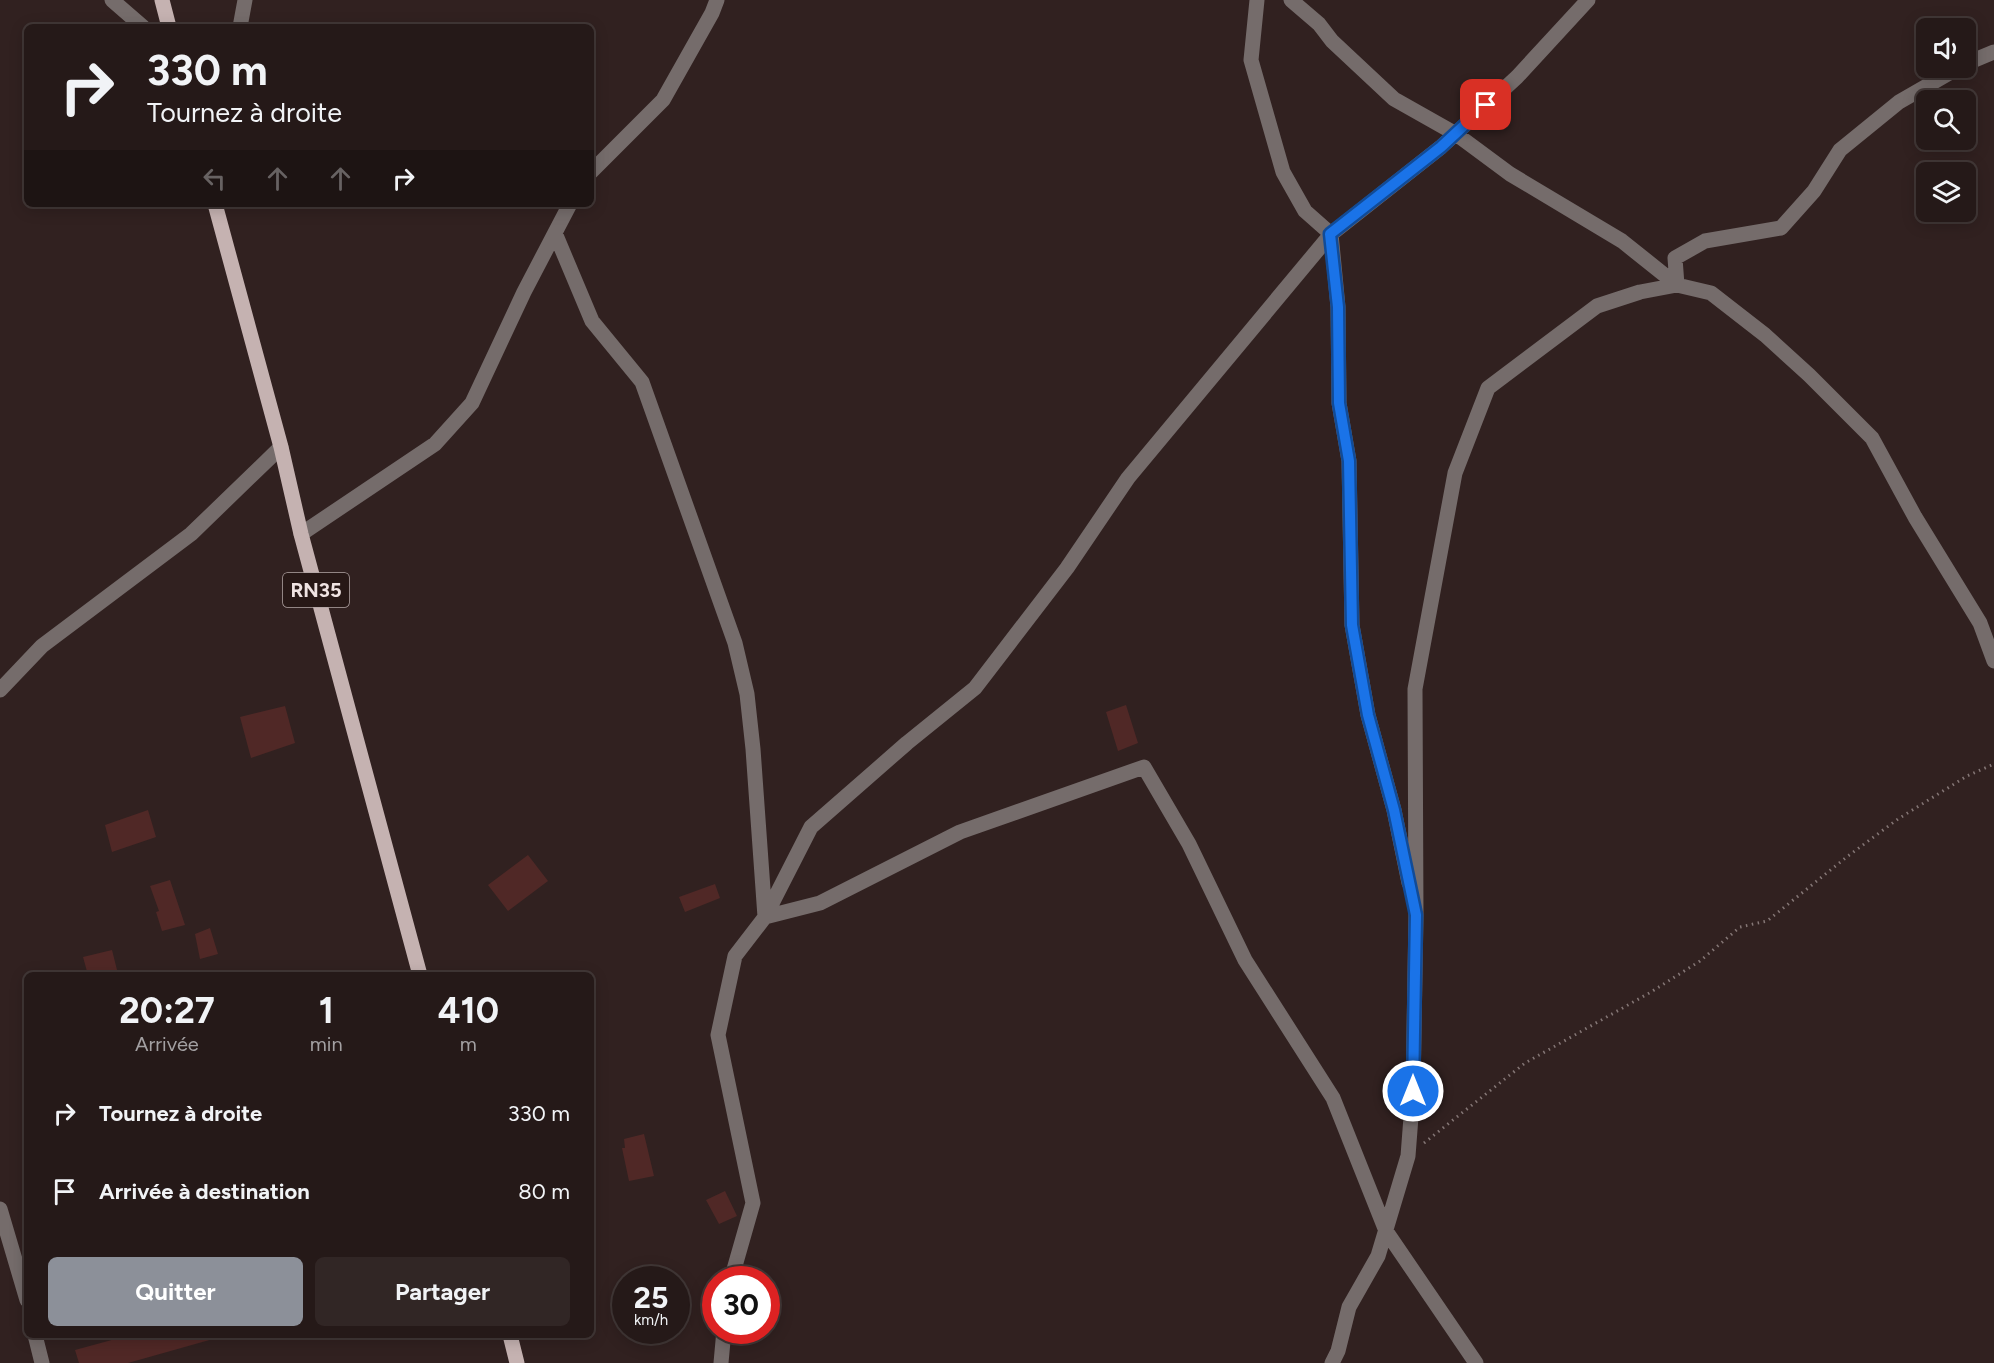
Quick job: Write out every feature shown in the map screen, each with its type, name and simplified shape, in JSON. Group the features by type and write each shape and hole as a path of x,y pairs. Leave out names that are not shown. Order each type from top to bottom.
{"main road":[{"path":"162,0 168,24"},
{"name":"RN35","path":"216,207 419,972"},
{"path":"511,1338 517,1363"}],"street":[{"path":"112,0 140,24"},
{"path":"241,24 245,0"},
{"path":"1257,0 1251,60 1283,172 1305,211 1330,234 1338,307 1339,403 1349,461 1352,625 1368,715 1394,810 1416,915"},
{"path":"1291,0 1319,24 1332,41 1394,99 1456,134 1510,174 1622,241 1677,285"},
{"path":"735,1266 753,1203 718,1035 735,956 765,917 811,827 907,743 975,688 1067,568 1128,478 1330,234 1456,134 1516,77 1588,0"},
{"path":"594,169 663,100 712,4"},
{"path":"1976,59 1994,52"},
{"path":"1677,285 1675,258 1705,240 1781,228 1814,191 1840,150 1899,102 1941,78"},
{"path":"301,534 435,444 472,403 568,207"},
{"path":"555,233 592,321 642,382 735,643 747,694 751,727 765,917"},
{"path":"1332,1363 1338,1351 1349,1307 1378,1257 1408,1156 1413,1091 1416,915 1415,689 1455,473 1488,388 1597,306 1640,292 1677,285 1710,293 1765,335 1872,438 1915,517 1980,623 1994,661"},
{"path":"0,690 42,646 191,534 281,447"},
{"path":"765,917 820,903 960,832 1144,767 1189,844 1245,960 1333,1098 1386,1231 1476,1363"},
{"path":"0,1209 24,1290"},
{"path":"36,1338 42,1363"},
{"path":"721,1363 723,1344"}],"path":[{"path":"1408,1156 1525,1063 1671,980 1700,961 1740,927 1767,921 1898,819 1967,776 1994,764"}],"building":[{"path":"1126,705 1138,743 1118,751 1106,712"},
{"path":"285,706 295,743 251,758 240,717"},
{"path":"148,810 156,837 112,852 105,825"},
{"path":"528,855 548,881 508,911 488,885"},
{"path":"170,880 185,925 162,931 156,912 159,911 150,886"},
{"path":"715,884 720,898 685,912 679,897"},
{"path":"210,928 218,954 200,959 195,934"},
{"path":"112,950 117,970 87,972 83,957"},
{"path":"644,1134 654,1176 629,1181 622,1148 625,1148 624,1139"},
{"path":"725,1191 737,1216 719,1224 706,1200"},
{"path":"119,1338 213,1338 128,1363 79,1363 75,1350"}],"route":[{"path":"1413,1091 1416,915 1394,810 1368,715 1352,625 1349,461 1339,403 1338,307 1330,234 1441,147 1486,105"}]}
